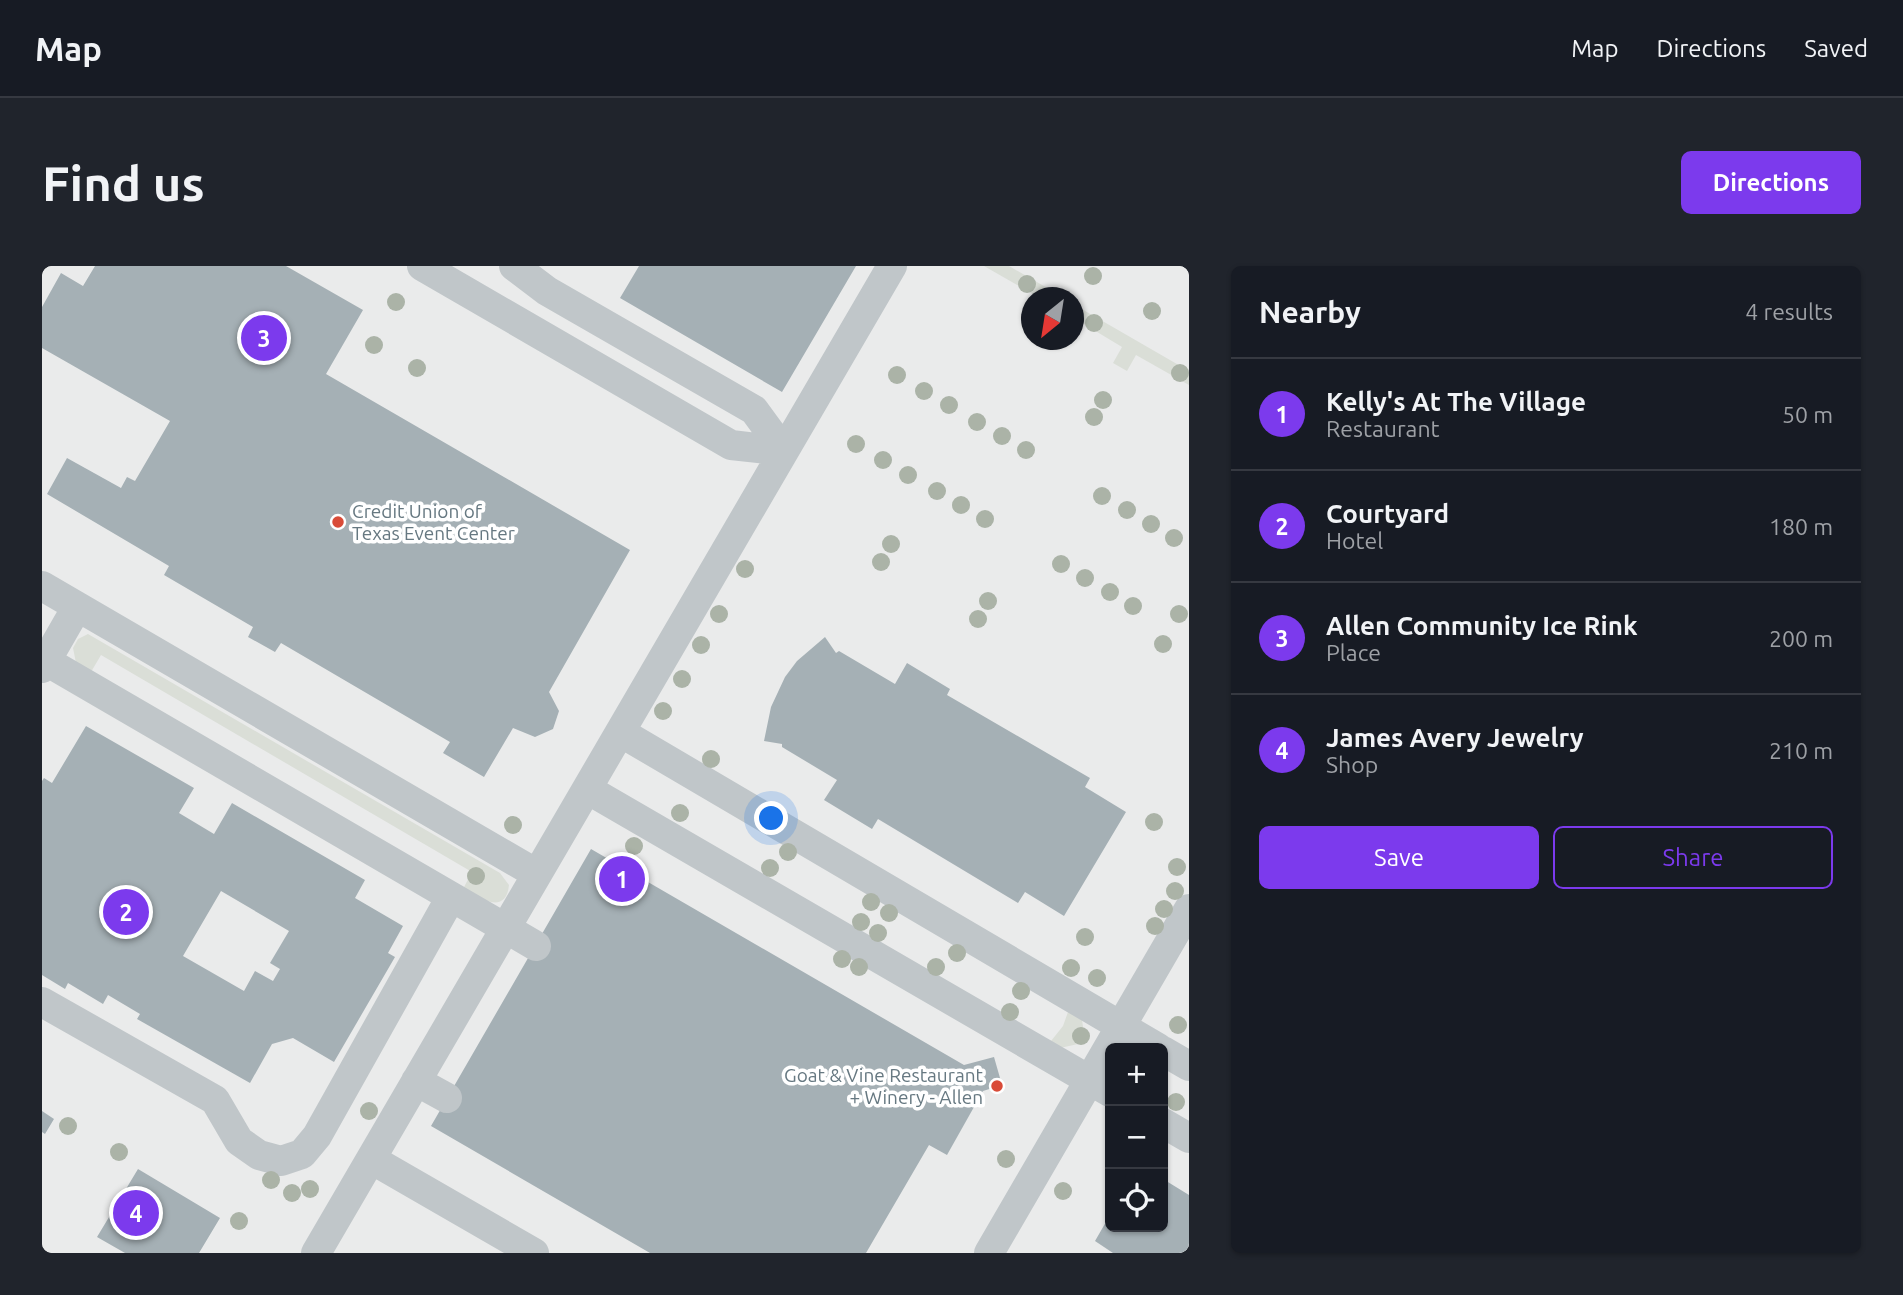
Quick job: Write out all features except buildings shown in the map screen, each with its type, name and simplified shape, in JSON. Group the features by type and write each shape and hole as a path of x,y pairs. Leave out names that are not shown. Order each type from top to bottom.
{"street":[{"path":"422,266 731,445 784,451"},
{"path":"514,266 547,290 754,410 784,451"},
{"path":"316,1253 892,266"},
{"path":"42,586 537,874"},
{"path":"77,607 44,665 536,946"},
{"path":"620,732 1149,1043"},
{"path":"587,789 1100,1086"},
{"path":"42,1002 215,1100 239,1141 259,1155 281,1161 302,1154 317,1136 451,897"},
{"path":"989,1253 1100,1086 1121,1026 1189,909"},
{"path":"1168,1054 1189,1066"},
{"path":"416,1081 447,1098"},
{"path":"1168,1126 1189,1138"},
{"path":"371,1159 534,1253"}],"shaded area":[{"path":"42,266 1189,266 1189,1253 42,1253"},
{"path":"984,266 1009,266 1046,287 1021,287"},
{"path":"1084,310 1189,371 1189,385 1136,355 1127,371 1113,363 1122,347 1084,324"},
{"path":"88,634 500,873 509,885 507,894 503,900 491,902 463,889 472,872 101,655 91,672 76,663 73,648 78,639"},
{"path":"1068,1012 1082,1020 1084,1033 1078,1044 1060,1048 1051,1041 1063,1026"}],"place":[{"name":"Allen Community Ice Rink","path":"264,338"},
{"name":"Credit Union of Texas Event Center","path":"338,522"},
{"name":"Kelly's At The Village","path":"622,879"},
{"name":"Courtyard","path":"126,912"},
{"name":"Goat & Vine Restaurant + Winery - Allen","path":"997,1086"},
{"name":"James Avery Jewelry","path":"136,1213"}]}
